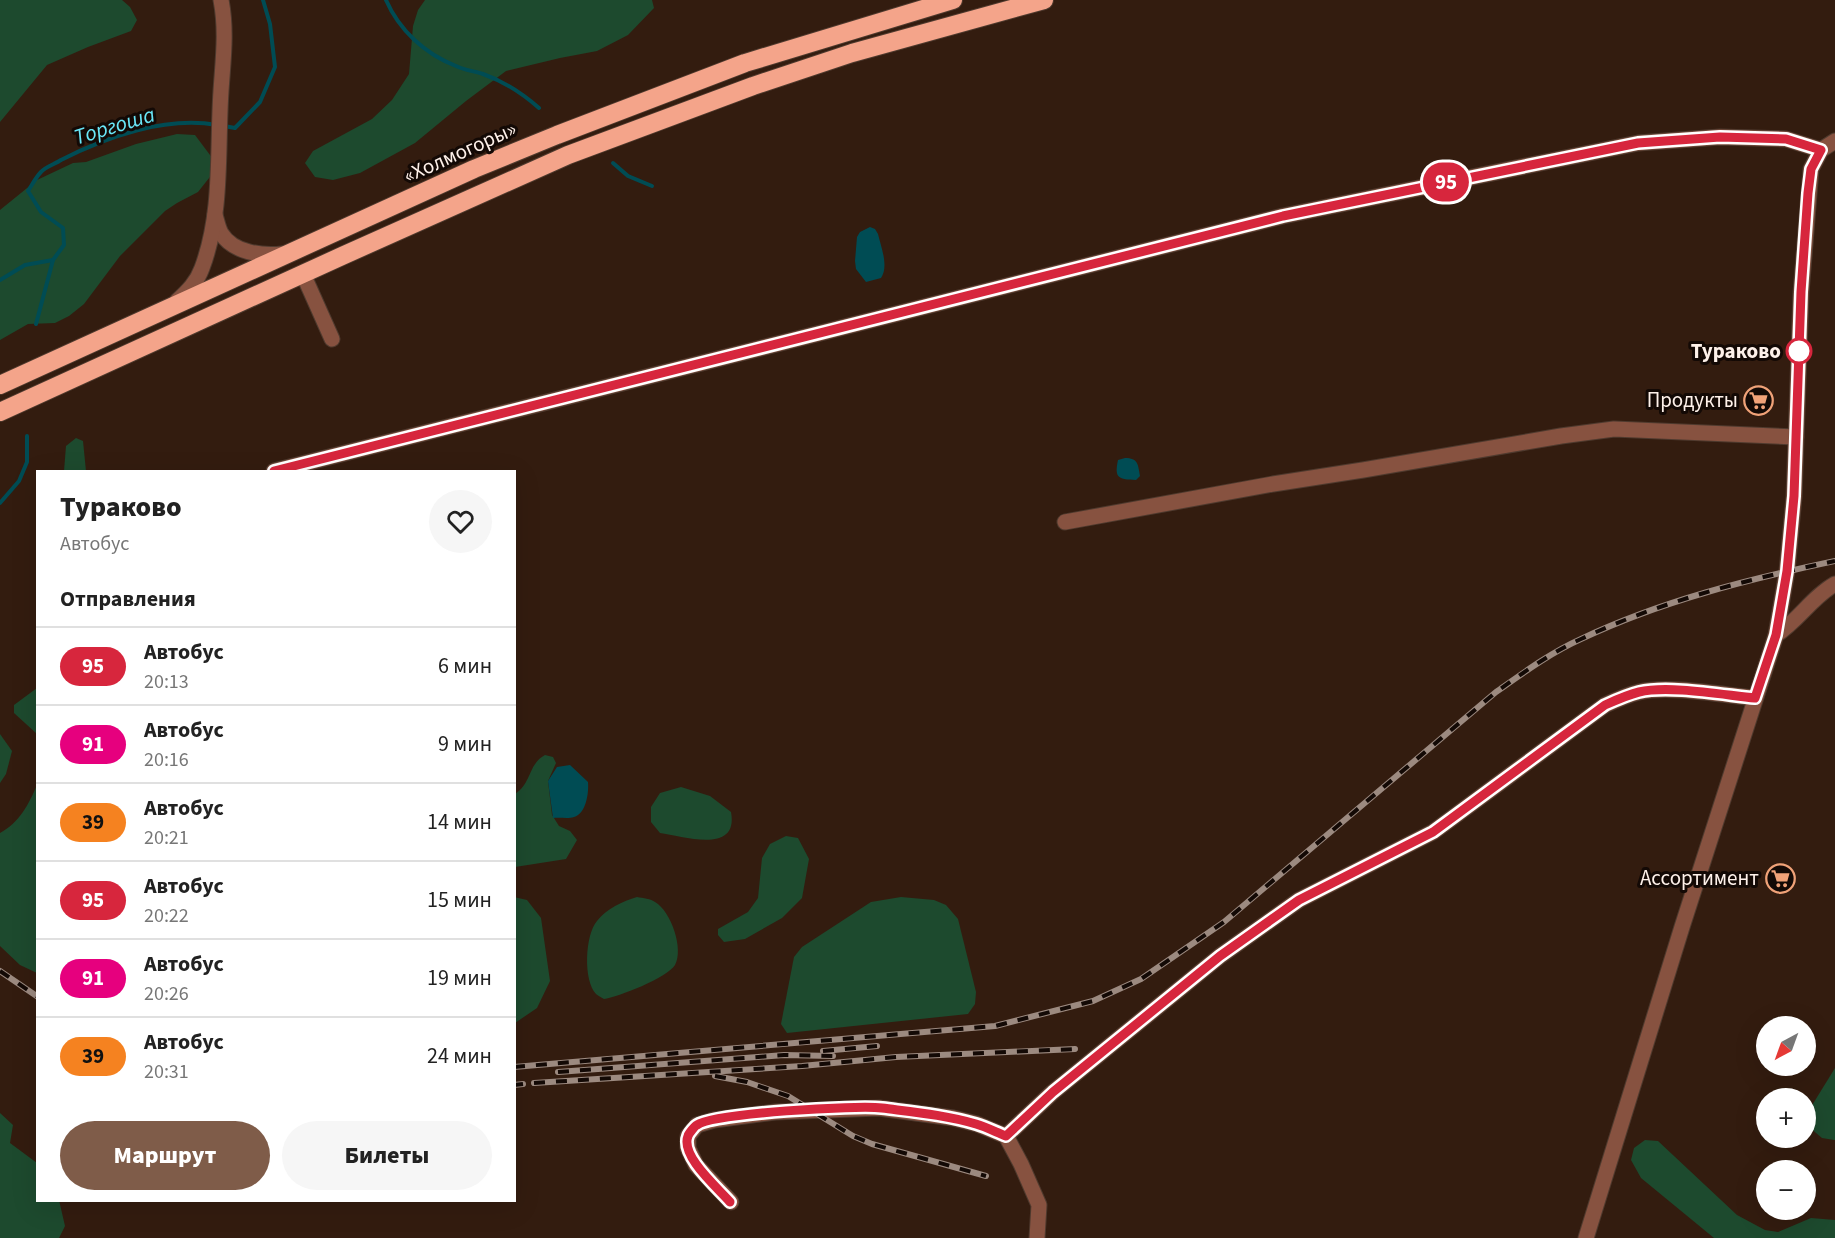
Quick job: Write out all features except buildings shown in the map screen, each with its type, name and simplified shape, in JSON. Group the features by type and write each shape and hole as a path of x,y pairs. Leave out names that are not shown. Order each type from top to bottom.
{"highway":[{"name":"«Холмогоры»","path":"0,385 474,169 650,98 756,59 952,0"},
{"path":"0,412 568,155 661,119 852,53 1044,0"}],"street":[{"path":"168,309 190,290 198,278 215,215 226,36 221,0"},
{"path":"278,470 1283,216 1638,143 1720,137 1786,139 1821,150"},
{"path":"1586,1238 1682,927 1776,635 1787,571 1794,496 1801,292 1808,193 1811,169 1821,150 1835,141"},
{"path":"215,215 222,234 232,244 248,252 266,256 289,253"},
{"path":"303,274 332,339"},
{"path":"1065,522 1273,484 1614,429 1796,437"},
{"path":"1776,635 1824,590 1835,584"},
{"path":"1006,1136 1053,1092 1220,956 1299,900 1433,832 1605,705 1641,691 1664,690 1755,698"},
{"path":"730,1202 696,1165 688,1148 688,1136 697,1125 714,1120 775,1112 879,1108 952,1118 976,1124 1006,1136 1039,1205 1036,1238"}],"green space":[{"path":"0,0 122,0 130,7 137,20 131,31 47,65 0,122"},
{"path":"425,0 652,0 654,8 628,35 597,51 506,71 415,143 360,173 333,180 315,177 305,163 313,151 372,119 392,100 409,74 413,26 418,10"},
{"path":"177,134 195,135 213,159 213,173 198,192 165,211 120,256 84,304 69,316 55,323 28,324 0,340 0,210 37,180 73,163 86,162 136,144"},
{"path":"76,438 83,441 86,470 64,470 66,446"},
{"path":"36,689 36,733 14,713 14,705"},
{"path":"0,734 12,751 6,774 0,783"},
{"path":"545,755 553,757 556,763 548,781 552,815 559,826 570,831 577,840 566,859 516,867 516,793 524,785 540,759"},
{"path":"36,787 36,973 20,965 0,946 0,833 13,824 31,799"},
{"path":"681,787 710,796 731,812 731,825 727,834 707,840 660,833 651,822 651,807 660,793"},
{"path":"786,836 798,838 809,859 802,898 782,918 745,939 724,942 718,935 718,929 748,912 758,898 762,858 770,844"},
{"path":"516,897 527,900 541,918 550,981 537,1008 516,1022"},
{"path":"637,897 653,901 666,913 677,940 675,965 653,981 631,991 604,999 596,994 589,979 587,957 590,936 597,921 605,913"},
{"path":"901,897 934,900 946,905 958,919 976,992 975,1004 968,1014 787,1033 781,1024 794,957 802,947 871,902"},
{"path":"1835,1068 1835,1140 1822,1138 1816,1133 1816,1099"},
{"path":"0,1113 13,1125 10,1143 36,1162 36,1202 59,1202 65,1226 59,1238 0,1238"},
{"path":"1645,1140 1658,1141 1737,1215 1765,1230 1778,1232 1816,1218 1835,1220 1835,1238 1714,1238 1641,1178 1631,1160 1634,1148"}],"water":[{"path":"870,227 878,234 884,256 884,268 881,278 866,282 856,269 855,261 857,237 860,232"},
{"path":"1125,458 1137,462 1140,476 1136,480 1122,478 1117,474 1118,460"},
{"path":"570,765 588,782 586,802 581,812 572,818 553,818 548,781 557,767"}],"waterway":[{"name":"Торгоша","path":"224,126 235,128 260,102 275,67 270,24 263,0"},
{"path":"386,0 398,21 424,48 445,61 498,80 539,108"},
{"name":"Торгоша","path":"36,324 53,260 64,245 63,228 41,212 28,191 39,174 78,152 116,136 177,123 217,125"},
{"path":"613,163 628,176 652,186"},
{"path":"0,280 25,265 53,260"},
{"name":"Торгоша","path":"0,503 19,481 27,462 27,436"}],"railway":[{"path":"516,1067 995,1026 1093,1001 1141,979 1224,922 1496,692 1548,657 1611,625 1674,602 1770,575 1835,561"},
{"path":"0,971 36,996"},
{"path":"823,1051 877,1046"},
{"path":"534,1083 802,1066 896,1057 1075,1049"},
{"path":"558,1072 784,1055 833,1056"},
{"path":"715,1076 747,1082 788,1096 853,1136 872,1144 986,1176"},
{"path":"516,1085 523,1084"}],"bus line":[{"name":"95","path":"278,470 1283,216 1638,143 1720,137 1786,139 1821,150 1814,159 1808,193 1801,292 1794,496 1787,571 1776,635 1755,698 1664,690 1641,691 1605,705 1433,832 1299,900 1220,956 1053,1092 1006,1136 976,1124 952,1118 879,1108 775,1112 714,1120 697,1125 688,1136 688,1148 696,1165 730,1202"}],"place":[{"name":"Тураково","path":"1799,351"},
{"name":"Продукты","path":"1759,400"},
{"name":"Ассортимент","path":"1780,878"}]}
